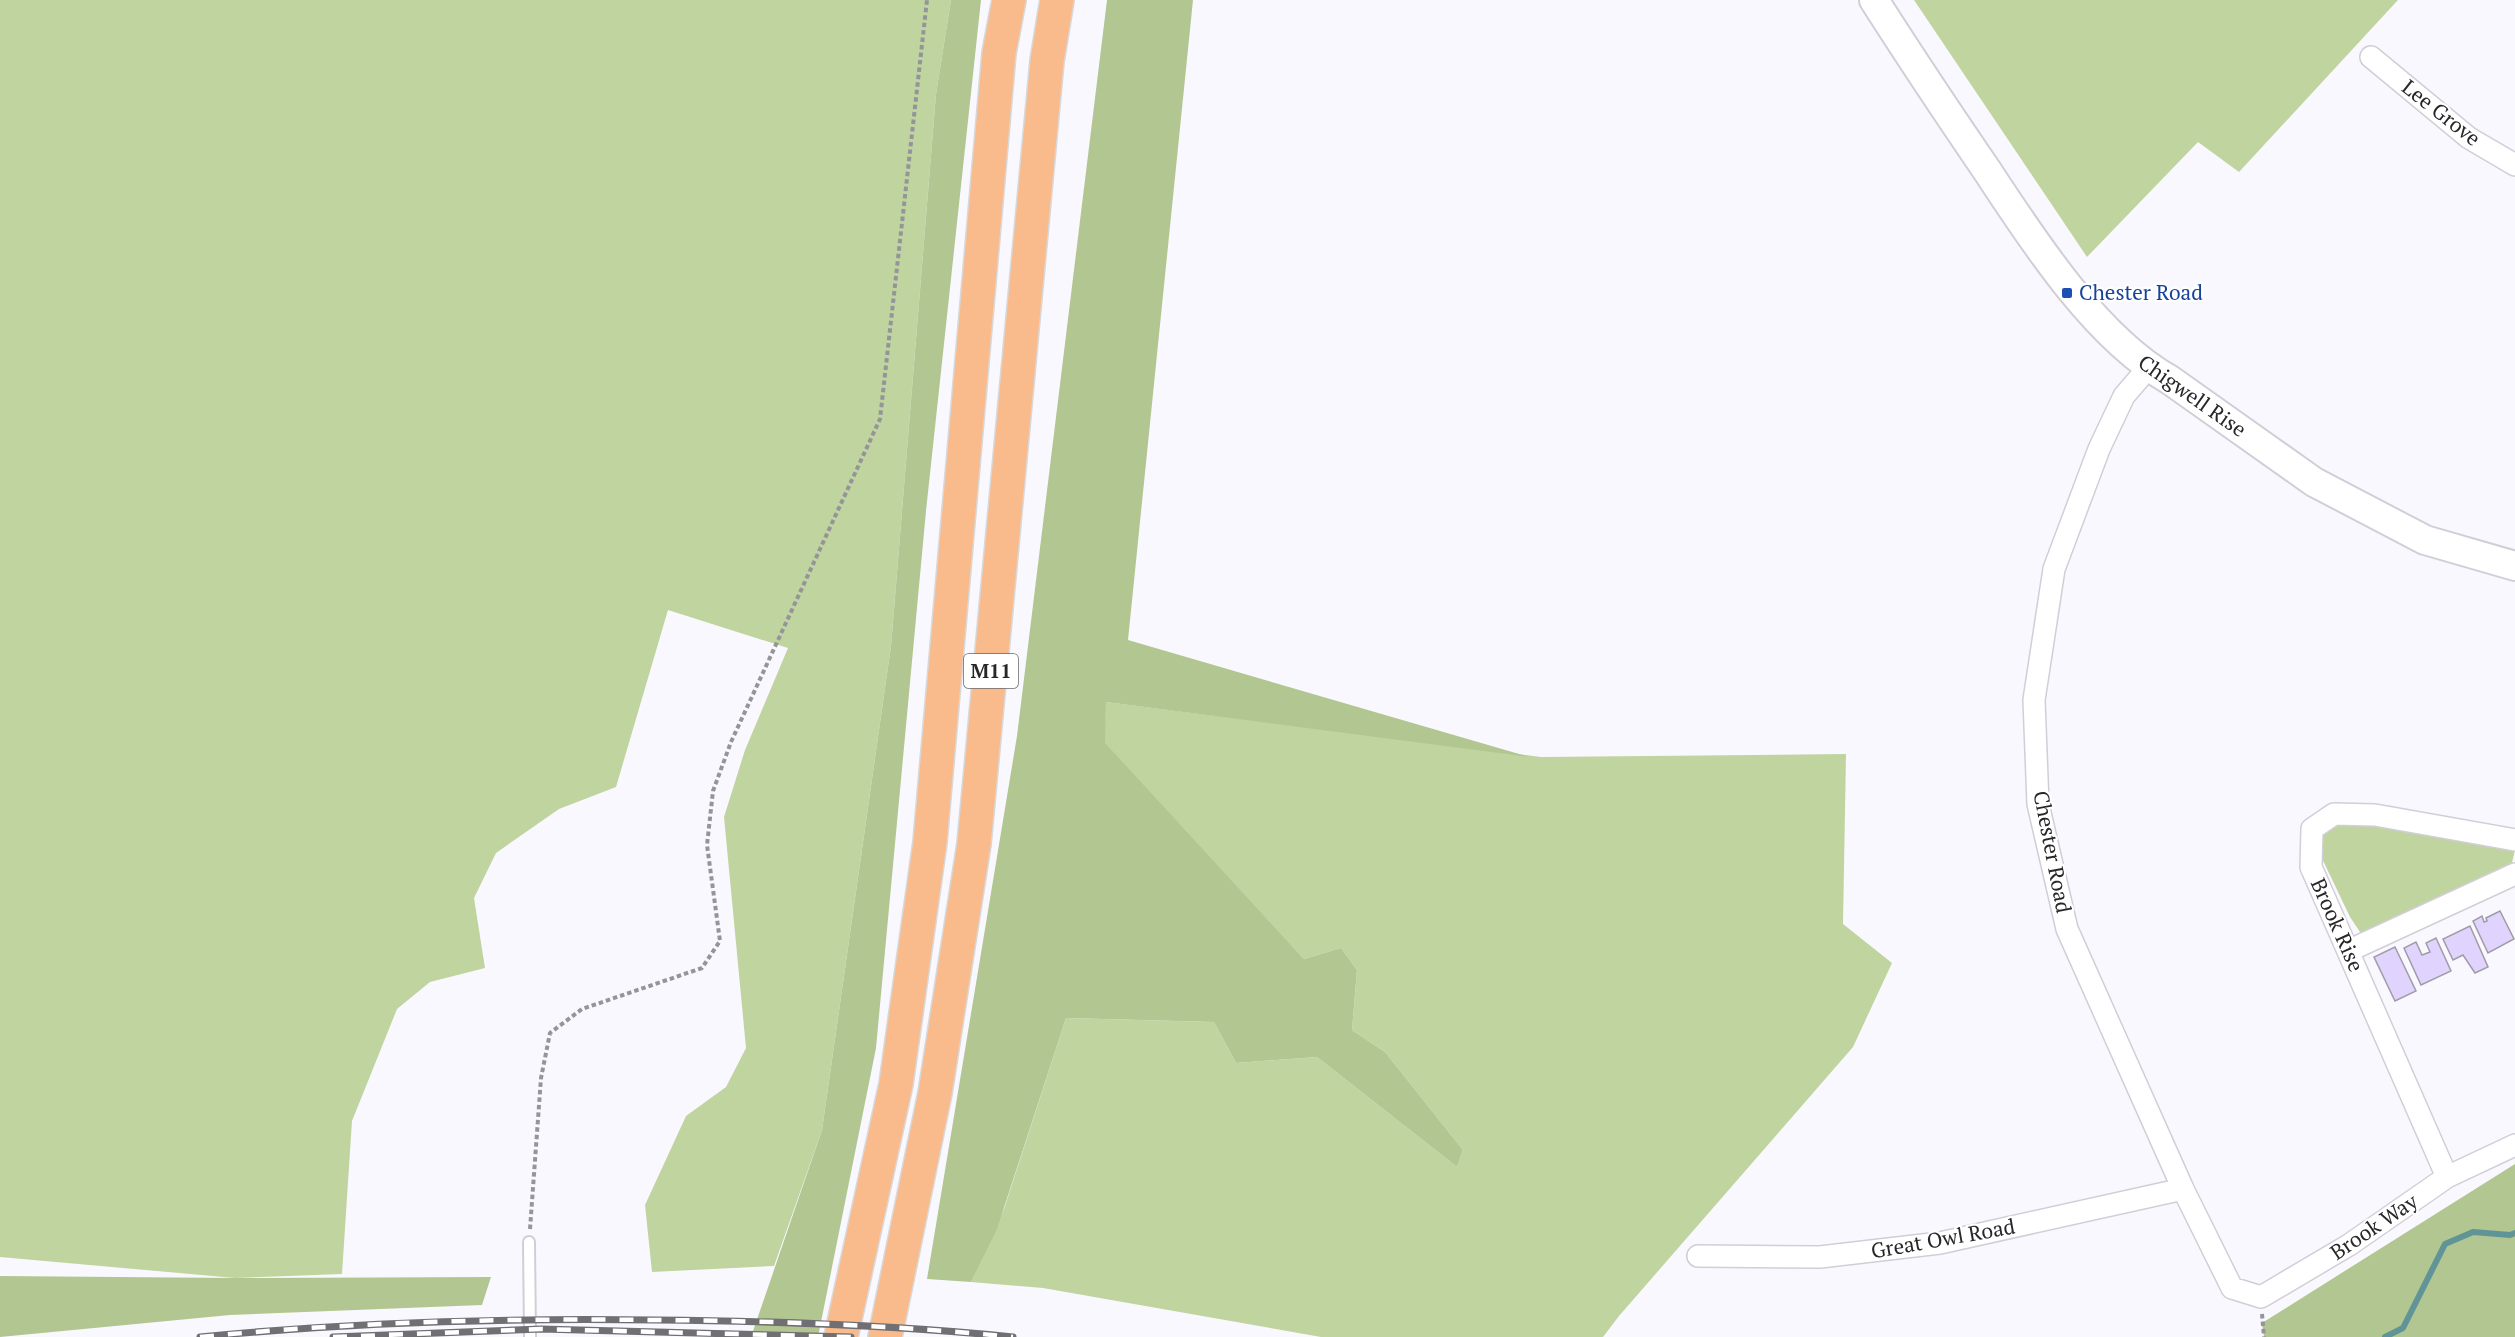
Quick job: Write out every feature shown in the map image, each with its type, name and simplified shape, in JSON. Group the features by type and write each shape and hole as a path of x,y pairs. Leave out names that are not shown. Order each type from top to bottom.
{"highway":[{"name":"M11","path":"841,1337 896,1084 930,842 999,53 1009,0"},
{"name":"M11","path":"885,1337 935,1092 974,844 1047,61 1058,0"}],"main road":[{"name":"Chigwell Rise","path":"1874,0 2042,254 2096,318 2148,368 2170,380 2314,482 2425,540 2515,566"}],"street":[{"name":"Lee Grove","path":"2371,57 2469,138 2515,165"},
{"name":"Chester Road","path":"2148,368 2124,396 2104,438 2054,569 2034,700 2038,804 2067,929 2183,1189 2232,1288"},
{"name":"Brook Rise","path":"2447,1177 2311,867 2312,829 2334,814 2375,815 2515,840"},
{"path":"2348,951 2515,874"},
{"name":"Brook Way","path":"2232,1288 2261,1297 2349,1245 2447,1177 2515,1145"},
{"name":"Great Owl Road","path":"1698,1256 1820,1257 1940,1244 2183,1189"}],"lane":[{"path":"529,1242 530,1337"}],"path":[{"path":"529,1242 541,1078 550,1033 582,1009 702,968 720,941 707,845 713,791 731,742 880,418 927,0"}],"green space":[{"path":"0,0 951,0 936,94 891,646 822,1130 774,1266 652,1272 645,1205 686,1116 726,1087 746,1048 724,817 745,750 788,648 668,610 616,787 559,809 496,853 474,898 485,968 430,982 397,1009 352,1121 342,1274 235,1278 0,1257"},
{"path":"951,0 981,0 926,511 876,1048 818,1337 751,1337 822,1130 891,646 936,94"},
{"path":"1107,0 1193,0 1128,640 1529,757 1106,702 1105,743 1304,959 1341,948 1357,970 1352,1030 1385,1052 1463,1150 1457,1167 1317,1057 1236,1063 1214,1022 1066,1018 997,1229 971,1282 927,1279 1017,736"},
{"path":"1914,0 2398,0 2239,172 2198,142 2087,257"},
{"path":"1106,702 1541,757 1846,754 1843,924 1892,963 1853,1047 1603,1337 1321,1337 1043,1288 971,1282 1004,1209 1066,1018 1214,1022 1236,1063 1317,1057 1457,1167 1463,1150 1385,1052 1352,1030 1357,970 1341,948 1304,959 1104,743"},
{"path":"2334,814 2513,839 2515,850 2511,867 2378,932 2360,932 2350,917 2317,848 2319,829"},
{"path":"2515,1164 2515,1337 2264,1337 2262,1323"},
{"path":"0,1276 491,1277 482,1305 230,1315 0,1337"}],"building":[{"path":"2500,911 2514,939 2488,953 2473,921 2482,916 2484,922 2487,921 2486,918"},
{"path":"2470,926 2488,967 2475,973 2463,955 2453,960 2443,939"},
{"path":"2436,938 2451,971 2421,985 2404,948 2416,942 2422,955 2430,952 2426,943"},
{"path":"2395,947 2416,991 2395,1001 2374,957"}],"waterway":[{"path":"2385,1337 2403,1328 2445,1244 2473,1232 2510,1235 2515,1233"}],"railway":[{"path":"200,1337 371,1325 599,1320 835,1324 1013,1337"},
{"path":"333,1337 541,1329 851,1337"}],"place":[{"name":"Chester Road","path":"2067,293"}]}
